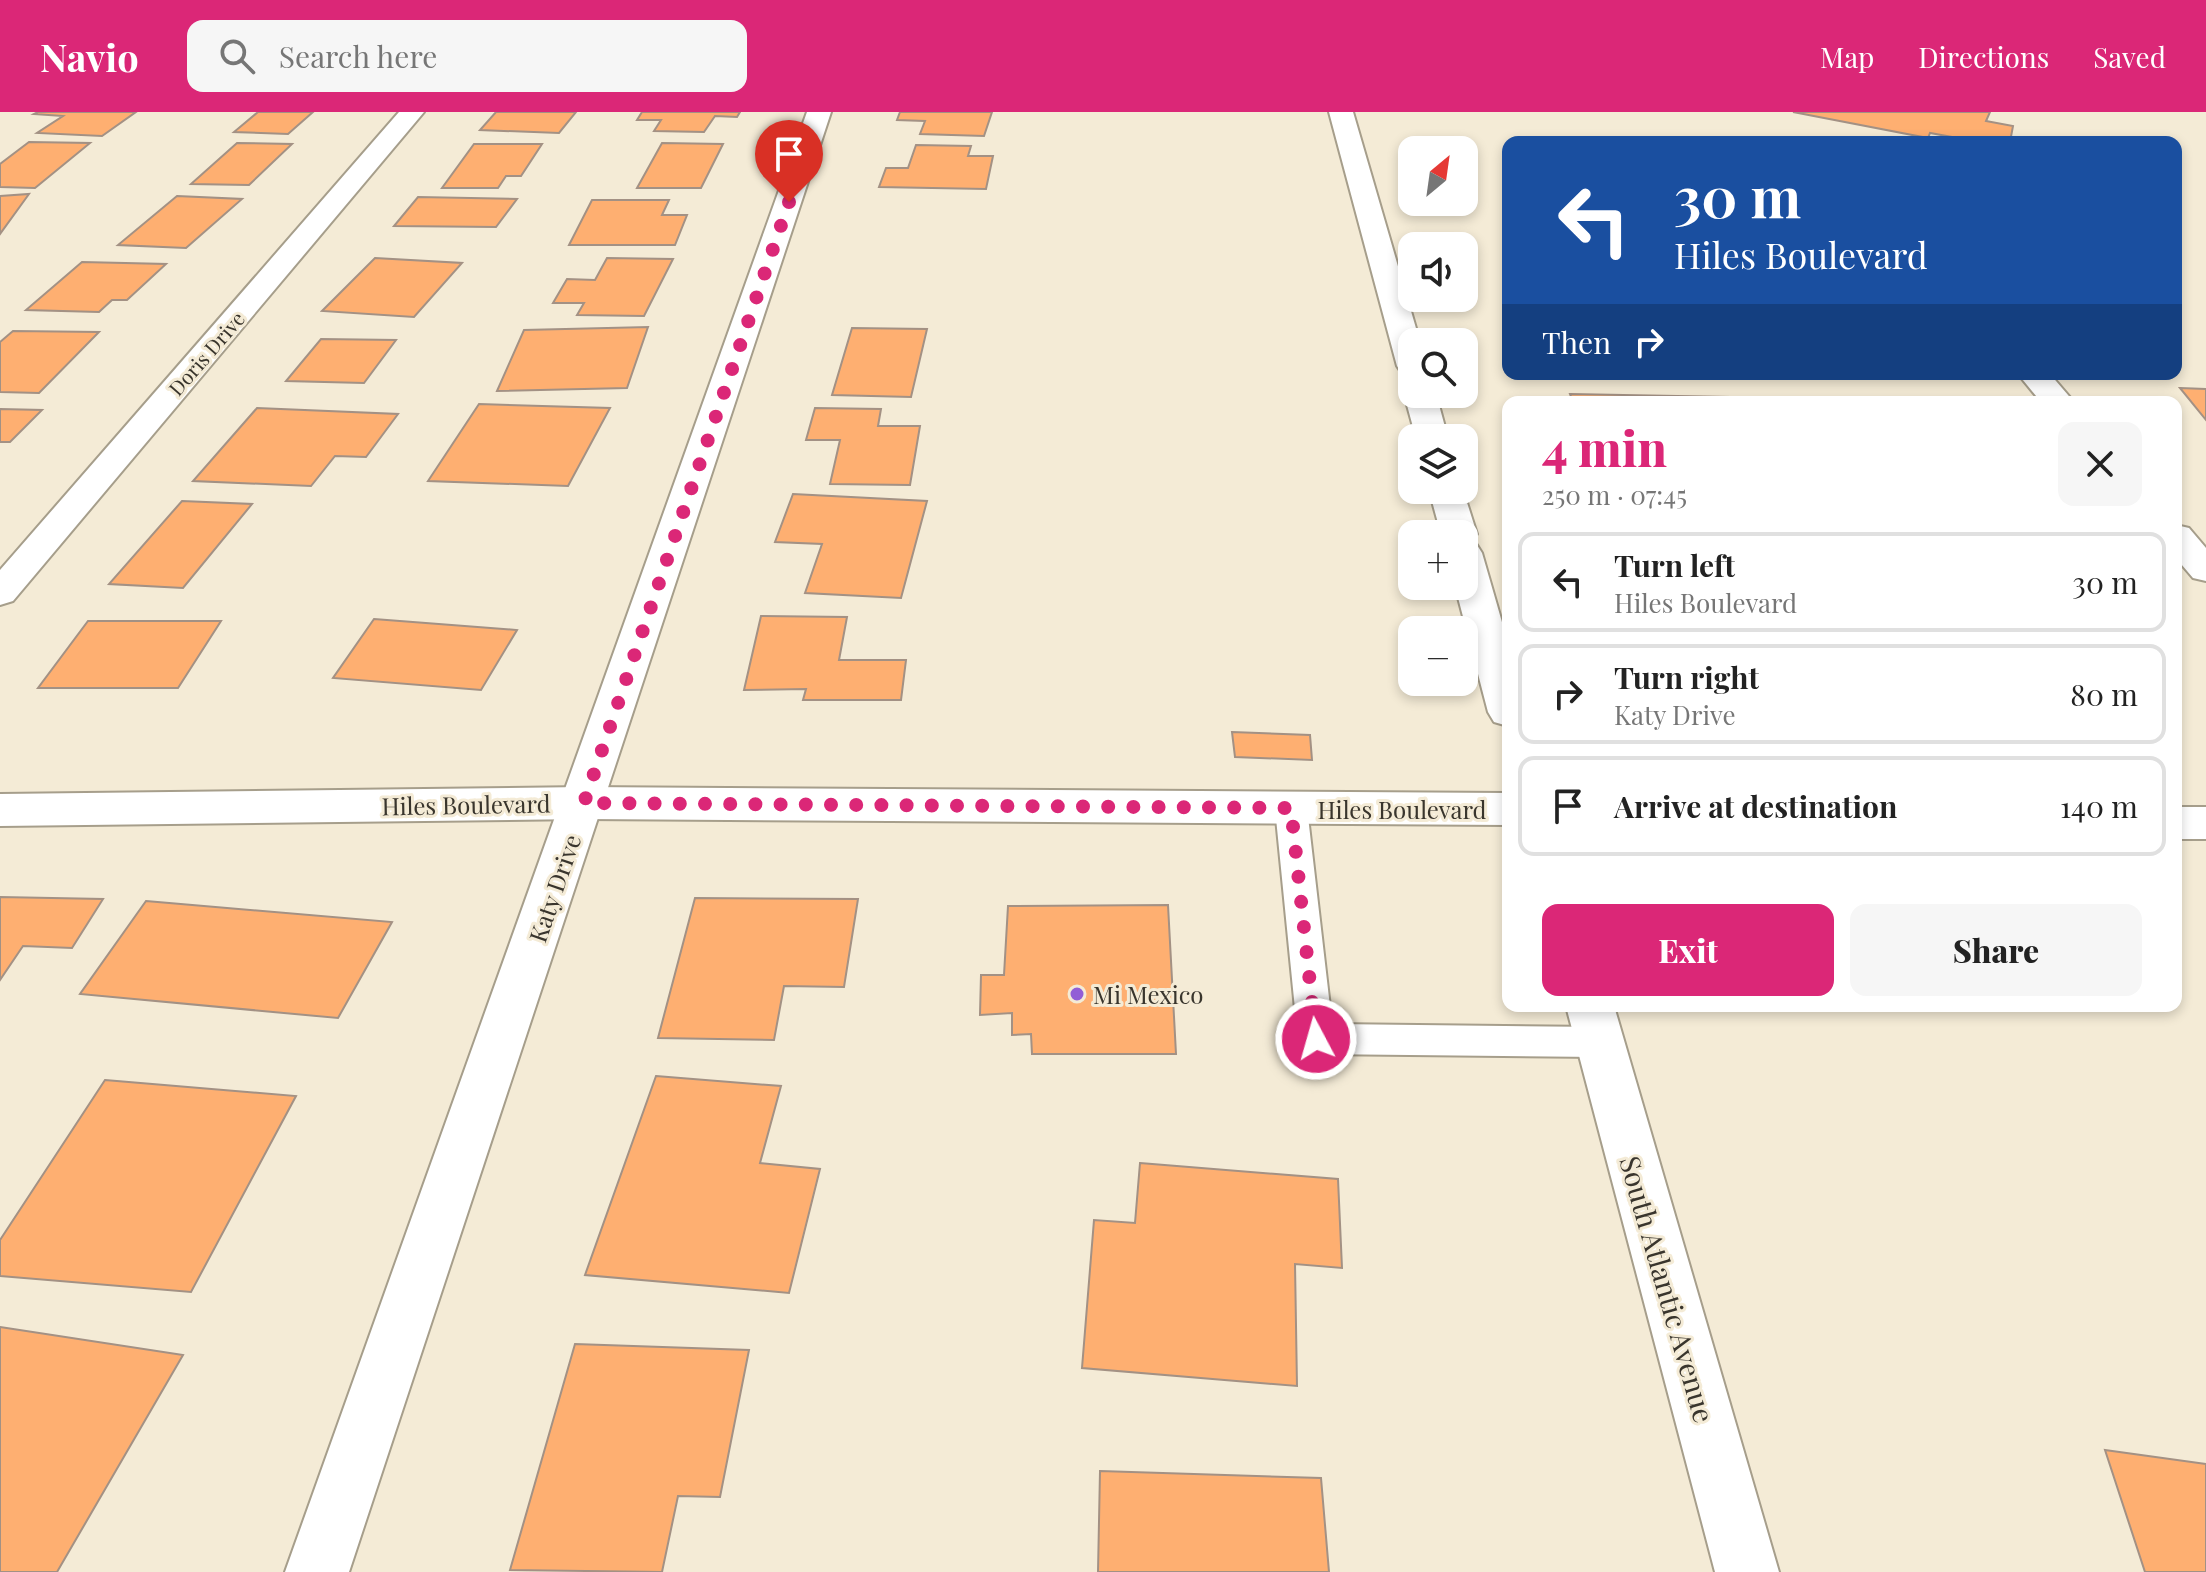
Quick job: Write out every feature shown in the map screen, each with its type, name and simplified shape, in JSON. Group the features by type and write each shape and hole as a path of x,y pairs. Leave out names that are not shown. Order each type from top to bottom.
{"street":[{"name":"Doris Drive","path":"0,593 412,112"},
{"name":"Katy Drive","path":"317,1572 584,803 819,112"},
{"path":"1341,112 1401,328"},
{"path":"2038,380 2053,396"},
{"path":"2182,543 2206,570"},
{"path":"1477,600 1502,690"},
{"name":"Hiles Boulevard","path":"0,810 584,803 1502,809"},
{"path":"2182,823 2206,823"},
{"name":"South Atlantic Avenue","path":"1594,1024 1747,1572"}],"lane":[{"path":"1291,808 1316,1039 1594,1024"}],"building":[{"path":"136,112 102,136 37,133 63,116 34,114"},
{"path":"258,112 313,112 288,134 234,132"},
{"path":"496,112 576,112 559,133 480,130"},
{"path":"642,112 740,112 737,117 715,116 704,132 654,131 661,120 637,120"},
{"path":"900,112 992,112 984,136 920,134 925,121 897,120"},
{"path":"1793,112 1990,112 1986,121 2013,126 2011,136 1930,133 1929,136"},
{"path":"29,142 90,143 35,188 0,187 0,164"},
{"path":"237,143 292,144 249,185 191,184"},
{"path":"662,143 723,144 701,188 637,188"},
{"path":"474,144 542,144 521,176 506,176 498,188 442,188"},
{"path":"916,145 971,146 968,156 993,156 986,189 879,187 886,168 908,168"},
{"path":"29,194 0,234 0,196"},
{"path":"177,196 242,199 186,248 118,245"},
{"path":"418,197 517,199 496,227 394,226"},
{"path":"592,200 669,200 662,215 687,215 675,245 569,245"},
{"path":"375,258 462,263 414,317 322,311"},
{"path":"607,258 673,259 644,316 577,315 584,303 553,303 567,279 595,280"},
{"path":"82,262 166,264 127,300 112,300 99,312 26,310"},
{"path":"648,327 627,388 497,391 524,330"},
{"path":"852,328 927,329 911,397 832,395"},
{"path":"13,331 99,332 39,393 0,392 0,342"},
{"path":"321,339 396,340 364,383 286,381"},
{"path":"2180,388 2206,389 2206,420"},
{"path":"1570,394 1677,396 1571,396"},
{"path":"479,404 610,408 568,486 428,481"},
{"path":"257,408 398,414 366,457 335,456 311,486 193,481"},
{"path":"815,408 881,409 878,426 920,426 910,485 830,484 840,440 806,440"},
{"path":"0,409 42,410 10,442 0,442"},
{"path":"793,494 927,501 901,598 805,593 822,544 775,542"},
{"path":"182,501 252,504 183,588 109,584"},
{"path":"761,616 847,617 839,660 906,660 901,700 803,700 806,689 744,690"},
{"path":"374,619 517,630 481,690 333,678"},
{"path":"88,621 221,621 178,688 38,688"},
{"path":"1232,732 1310,735 1312,760 1235,757"},
{"path":"0,897 103,899 72,948 23,946 0,980"},
{"path":"695,898 858,899 844,987 784,986 774,1040 658,1038"},
{"path":"146,901 392,922 338,1018 80,994"},
{"name":"Mi Mexico","path":"1168,905 1176,1054 1032,1054 1031,1034 1012,1035 1012,1013 980,1015 981,975 1004,975 1008,906"},
{"path":"656,1076 781,1086 760,1163 820,1169 789,1293 585,1275"},
{"path":"105,1080 296,1096 191,1292 0,1276 0,1240"},
{"path":"1140,1163 1338,1179 1342,1268 1295,1264 1297,1386 1082,1368 1094,1220 1135,1223"},
{"path":"0,1327 183,1355 57,1572 0,1572"},
{"path":"575,1344 749,1350 720,1497 678,1496 662,1572 510,1570"},
{"path":"2105,1450 2206,1464 2206,1572 2145,1572"},
{"path":"1100,1471 1321,1478 1329,1572 1098,1572"}],"place":[{"name":"Mi Mexico","path":"1077,994"}],"route":[{"path":"789,202 584,803 1291,808 1316,1039"}]}
